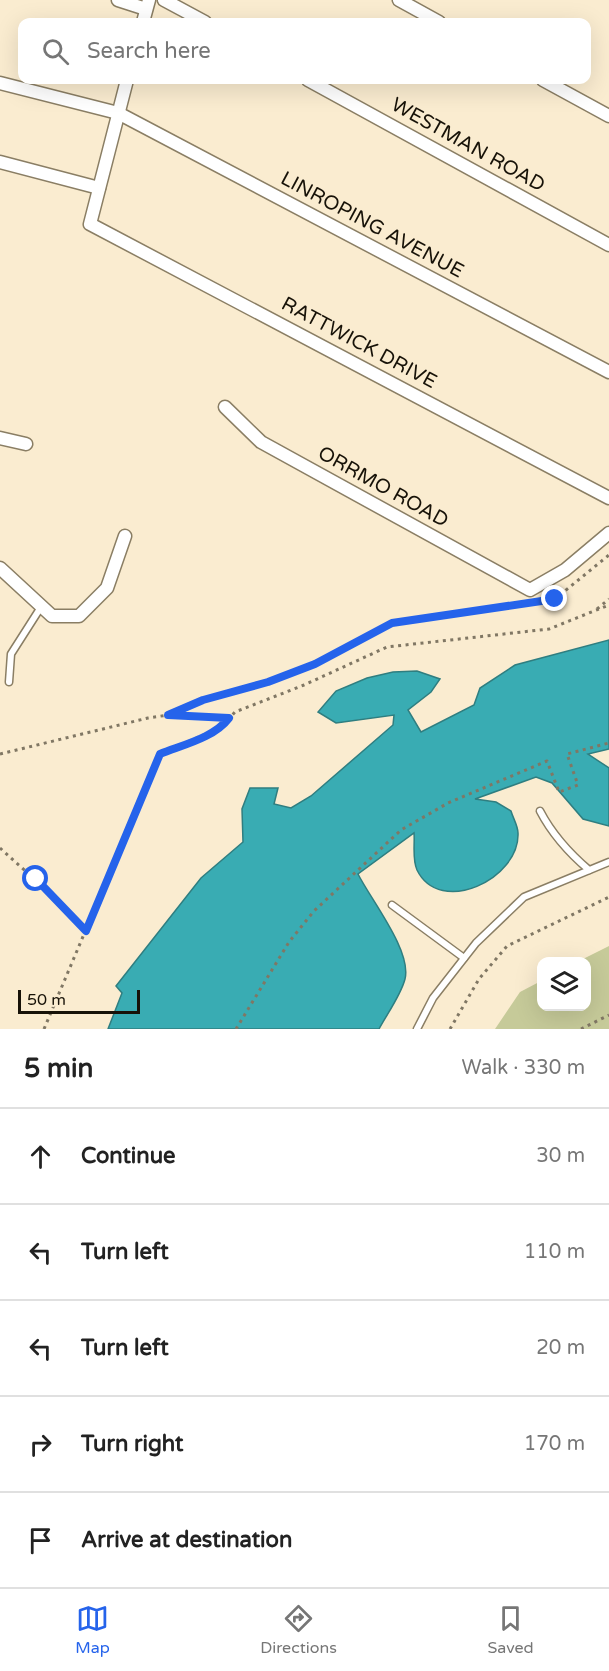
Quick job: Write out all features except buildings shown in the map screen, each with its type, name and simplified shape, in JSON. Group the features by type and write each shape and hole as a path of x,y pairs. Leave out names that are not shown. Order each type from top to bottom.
{"street":[{"path":"118,0 148,5"},
{"path":"164,0 198,18"},
{"path":"399,0 432,18"},
{"name":"LINROPING AVENUE","path":"0,83 118,113 609,372"},
{"path":"0,162 99,188 126,84"},
{"name":"WESTMAN ROAD","path":"315,84 609,244"},
{"path":"550,84 609,116"},
{"name":"RATTWICK DRIVE","path":"99,188 90,224 609,498"},
{"name":"ORRMO ROAD","path":"225,407 261,442 531,590 565,570 609,533"},
{"path":"0,438 26,444"},
{"path":"0,568 52,616 79,616 107,588 125,536"}],"lane":[{"path":"9,682 11,654 41,606"},
{"path":"540,811 547,825 570,854 589,870"},
{"path":"417,1029 434,998 476,943 524,897 609,862"},
{"path":"392,905 464,958"}],"path":[{"path":"0,754 168,715 203,700 268,682 315,664 392,623 555,599 609,555"},
{"path":"594,611 609,599"},
{"path":"44,1029 160,754 208,735 222,727 235,712 304,686 387,647 549,629 609,605"},
{"path":"168,715 229,718"},
{"path":"236,1029 289,942 314,911 401,830 448,803 547,761 559,792 578,785 567,754 609,742"},
{"path":"0,848 52,895 86,931"},
{"path":"450,1029 479,979 507,946 609,897"},
{"path":"581,1029 609,1014"}],"green space":[{"path":"609,946 609,1029 495,1029 520,992 537,983 537,1011 591,1011 591,957 587,957"}],"water":[{"path":"609,640 609,749 588,754 609,768 609,826 583,819 552,783 536,777 475,799 496,802 511,811 518,833 515,850 506,865 493,877 477,886 460,891 443,891 428,884 415,866 414,833 358,874 397,940 406,968 405,979 400,991 379,1029 108,1029 122,993 116,986 201,878 243,842 242,809 250,788 278,788 274,804 291,808 311,796 393,725 394,715 336,723 318,712 336,691 367,678 393,672 417,671 440,679 431,692 408,710 421,732 474,705 480,688 515,665"}],"route":[{"path":"36,879 86,931 160,754 208,735 222,727 229,718 205,719 168,715 203,700 268,682 315,664 392,623 555,599"}]}
